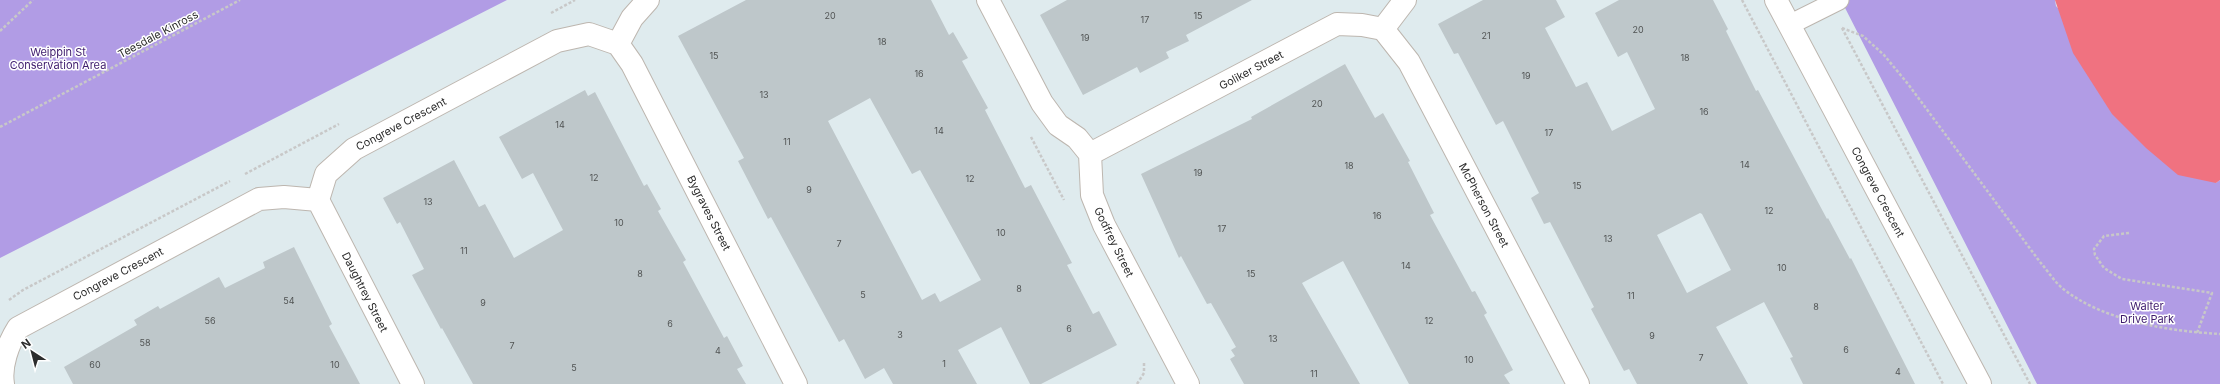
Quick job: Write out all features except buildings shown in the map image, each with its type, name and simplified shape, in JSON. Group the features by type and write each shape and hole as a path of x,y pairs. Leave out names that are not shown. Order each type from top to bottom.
{"street":[{"path":"618,44 632,18 648,0"},
{"path":"988,0 1042,103 1058,125 1077,138 1090,154"},
{"path":"1383,29 1405,0"},
{"name":"Congreve Crescent","path":"1776,0 1980,384"},
{"name":"Goliker Street","path":"1090,154 1338,24 1362,25 1383,29"},
{"name":"McPherson Street","path":"1383,29 1409,62 1578,384"},
{"name":"Congreve Crescent","path":"4,384 1,378 6,347 18,328 49,310 259,199 284,197 318,200 326,174 354,149 557,41 589,34 618,44"},
{"name":"Bygraves Street","path":"618,44 632,64 796,384"},
{"name":"Godfrey Street","path":"1090,154 1092,195 1104,224 1188,384"},
{"name":"Daughtrey Street","path":"318,200 413,384"}],"lane":[{"path":"1790,25 1835,2"}],"path":[{"path":"0,31 32,0"},
{"name":"Teesdale Kinross","path":"0,127 240,0"},
{"path":"549,14 575,0"},
{"path":"1742,0 1943,384"},
{"path":"1835,2 1842,28 2030,384"},
{"path":"1842,28 1863,36 1898,73 2040,262 2062,288 2090,306 2118,318 2197,333 2220,334"},
{"path":"240,176 346,121"},
{"path":"1029,133 1065,203"},
{"path":"6,302 23,290 234,179"},
{"path":"2129,233 2104,236 2094,249 2095,255 2104,268 2122,279 2212,293 2197,333"},
{"path":"1138,384 1144,373 1143,358"}],"green space":[{"name":"Weippin St Conservation Area","path":"0,0 507,0 0,258"},
{"name":"Walter Drive Park","path":"1841,0 2055,0 2056,6 2216,183 2220,180 2220,384 2037,384"}],"shaded area":[{"path":"2055,0 2220,0 2220,180 2216,183 2178,175 2146,148 2112,114 2073,53"}]}
